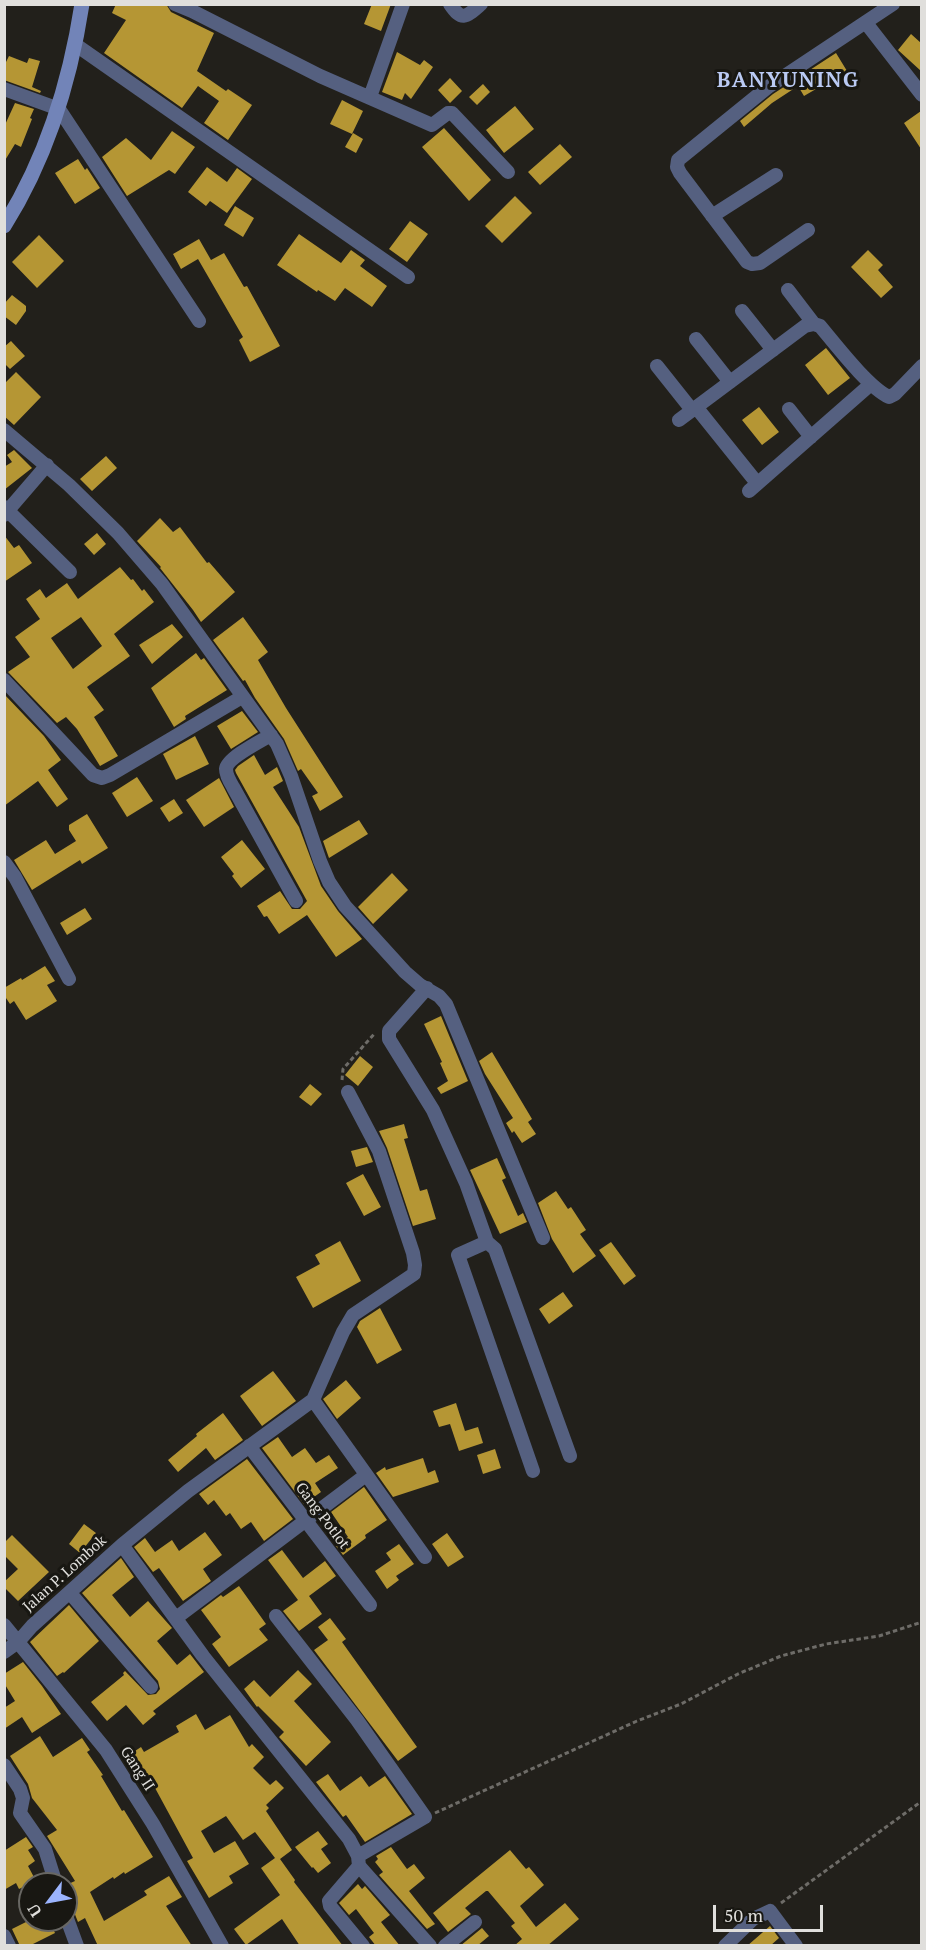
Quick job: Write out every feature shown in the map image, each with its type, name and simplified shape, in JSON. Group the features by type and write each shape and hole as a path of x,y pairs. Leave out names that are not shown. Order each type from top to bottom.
{"street":[{"path":"4,226 28,186 59,109 76,45 82,4"},
{"path":"175,4 320,76 416,120 432,125 451,112 508,172"},
{"path":"370,97 403,4"},
{"path":"450,4 458,15 462,16 472,12 481,4"},
{"path":"808,230 760,263 747,262 680,173 677,167 678,160 768,87 893,4"},
{"path":"866,23 921,95"},
{"path":"76,45 408,278"},
{"path":"4,89 59,109 199,321"},
{"path":"711,216 776,175"},
{"path":"788,290 814,324"},
{"path":"742,311 773,350"},
{"path":"679,420 805,326 814,324 820,326 872,384 889,397 895,394 921,366"},
{"path":"696,339 730,382"},
{"path":"657,366 694,409 753,487 872,384"},
{"path":"789,409 811,437"},
{"path":"6,435 47,465 118,533 162,584 271,735 291,776 329,882 360,924 405,972 440,996 446,1005 543,1239"},
{"path":"47,465 6,511 70,572"},
{"path":"4,680 93,776 102,778 242,697"},
{"path":"271,735 234,758 228,763 226,770 233,787 296,900"},
{"path":"4,862 15,877 69,979"},
{"path":"427,988 389,1031 389,1040 433,1110 466,1183 487,1242 495,1249 570,1456"},
{"path":"348,1092 379,1151 413,1253 414,1274 353,1315 343,1332 313,1400 425,1557"},
{"path":"487,1242 458,1255 533,1471"},
{"name":"Jalan P. Lombok","path":"4,1652 122,1545 188,1491 313,1400"},
{"name":"Gang Potlot","path":"249,1446 370,1605"},
{"path":"176,1618 366,1475"},
{"path":"122,1545 203,1656 349,1839 358,1861 430,1946"},
{"path":"70,1593 151,1687"},
{"path":"276,1616 357,1720 425,1817 358,1861 329,1901 330,1906 363,1946"},
{"name":"Gang II","path":"4,1625 106,1750 153,1824 222,1946"},
{"path":"4,1765 20,1789 23,1798 20,1813 45,1849 52,1872"},
{"path":"725,1946 753,1919 770,1911 796,1946"},
{"path":"445,1946 475,1922"},
{"path":"4,1936 9,1946"}],"path":[{"path":"425,1817 638,1720 681,1704 738,1674 781,1656 826,1644 879,1636 921,1622"},
{"path":"770,1911 921,1802"}],"building":[{"path":"116,4 166,4 171,12 214,33 197,71 252,105 228,140 204,123 219,101 198,86 182,108 104,53 126,20 112,13"},
{"path":"372,4 391,4 381,31 364,24"},
{"path":"911,34 921,43 921,71 898,50"},
{"path":"397,52 420,65 424,60 433,67 411,99 405,93 402,100 382,92"},
{"path":"836,53 847,71 804,96 798,86 772,103 744,127 740,121 773,94"},
{"path":"9,56 27,63 29,58 40,61 32,87 41,91 40,93 4,80 4,66"},
{"path":"450,78 462,91 450,103 438,90"},
{"path":"483,84 490,92 477,105 469,97"},
{"path":"342,100 363,111 352,134 330,124"},
{"path":"15,103 34,109 21,147 15,144 4,162 4,127"},
{"path":"515,106 534,129 504,153 486,130"},
{"path":"921,111 921,149 904,123"},
{"path":"444,128 491,180 469,201 422,147"},
{"path":"172,131 195,147 175,174 169,170 127,196 102,157 126,138 151,160"},
{"path":"353,133 363,139 356,153 345,147"},
{"path":"560,144 572,157 540,185 528,172"},
{"path":"78,159 100,188 75,204 55,173"},
{"path":"207,167 227,182 237,168 252,179 227,213 210,201 206,206 188,192"},
{"path":"515,196 532,213 502,243 485,226"},
{"path":"235,206 254,218 243,237 224,225"},
{"path":"410,221 428,234 407,262 389,249"},
{"path":"299,234 341,263 351,250 365,260 360,266 387,286 372,307 345,288 335,301 318,290 317,292 277,265"},
{"path":"39,235 64,261 37,288 12,262"},
{"path":"199,239 211,260 224,253 244,287 247,286 280,346 250,362 239,340 243,337 198,259 181,269 173,254"},
{"path":"868,250 883,265 878,270 893,287 881,298 851,267"},
{"path":"12,295 26,306 26,311 16,325 4,316 4,304"},
{"path":"11,341 25,356 10,369 4,363 4,347"},
{"path":"826,348 850,378 828,395 805,365"},
{"path":"16,372 41,397 14,425 4,416 4,384"},
{"path":"759,407 779,432 762,445 742,420"},
{"path":"14,450 32,468 4,490 4,467 12,462 7,455"},
{"path":"106,456 117,468 92,491 80,479"},
{"path":"160,518 173,532 180,527 207,563 209,562 235,592 201,622 161,567 137,541"},
{"path":"97,533 106,544 94,555 84,544"},
{"path":"4,535 14,548 19,545 32,563 4,582"},
{"path":"120,567 142,591 144,589 154,602 114,634 130,656 87,687 104,710 94,717 118,756 100,766 77,729 66,717 57,723 8,672 30,657 15,637 40,619 26,599 40,589 46,598 67,583 78,599","holes":["81,617 102,646 73,669 51,638"]},
{"path":"243,617 268,652 258,660 343,797 320,811 312,796 318,793 301,769 298,771 284,739 245,680 243,681 213,640"},
{"path":"172,624 183,637 152,664 139,645"},
{"path":"196,653 201,660 204,658 227,690 185,716 186,719 174,727 151,688"},
{"path":"4,694 44,736 61,760 48,770 68,799 57,807 38,781 4,806"},
{"path":"242,711 258,732 231,749 217,726"},
{"path":"195,736 209,764 176,780 163,754"},
{"path":"254,755 265,775 277,767 283,781 273,787 299,827 321,886 338,911 362,939 336,957 307,915 279,934 257,906 280,891 292,909 300,909 307,901 236,773 238,766"},
{"path":"137,777 153,801 127,817 112,793"},
{"path":"219,778 234,807 204,827 186,800"},
{"path":"174,799 183,813 169,822 160,808"},
{"path":"87,814 108,848 82,864 80,860 32,890 14,860 46,840 55,854 76,841 69,830 69,825"},
{"path":"359,820 368,834 329,858 323,841"},
{"path":"242,840 265,869 241,888 221,857"},
{"path":"392,873 408,890 373,924 358,907"},
{"path":"85,908 92,919 67,935 60,923"},
{"path":"45,966 55,981 47,985 57,1001 26,1020 14,1001 10,1004 4,995 4,988"},
{"path":"441,1016 468,1081 441,1094 437,1088 448,1081 440,1063 442,1062 424,1024"},
{"path":"492,1052 532,1119 528,1122 536,1134 522,1143 506,1123 513,1118 479,1061"},
{"path":"360,1056 373,1067 358,1086 345,1075"},
{"path":"310,1084 322,1094 311,1106 299,1097"},
{"path":"404,1124 408,1138 404,1139 420,1191 427,1189 436,1219 413,1226 387,1148 379,1131"},
{"path":"367,1147 373,1162 356,1167 351,1151"},
{"path":"497,1158 506,1178 502,1180 518,1216 523,1213 527,1222 500,1234 470,1170"},
{"path":"363,1174 381,1207 364,1216 346,1183"},
{"path":"556,1191 568,1209 571,1207 586,1230 580,1234 596,1256 573,1273 552,1239 538,1203"},
{"path":"340,1241 361,1281 313,1308 296,1277 320,1264 315,1255"},
{"path":"611,1242 636,1276 624,1285 599,1250"},
{"path":"563,1292 573,1306 549,1324 539,1309"},
{"path":"380,1308 402,1350 377,1364 357,1327 360,1321"},
{"path":"273,1371 296,1401 262,1426 240,1396"},
{"path":"346,1380 361,1398 337,1419 323,1399"},
{"path":"456,1403 465,1431 478,1427 483,1443 459,1451 450,1424 439,1427 433,1411"},
{"path":"223,1413 243,1440 215,1460 206,1448 178,1472 168,1460"},
{"path":"278,1437 292,1457 305,1448 316,1463 329,1455 338,1468 315,1483 321,1492 304,1504 262,1448"},
{"path":"495,1449 501,1468 483,1474 477,1455"},
{"path":"423,1458 428,1473 435,1470 439,1482 393,1497 376,1473 385,1467 386,1470"},
{"path":"247,1459 293,1519 264,1541 251,1522 241,1529 230,1513 226,1516 214,1500 208,1505 199,1494"},
{"path":"364,1487 387,1520 365,1535 366,1538 343,1555 336,1546 348,1537 331,1512"},
{"path":"84,1524 96,1533 80,1553 69,1544"},
{"path":"205,1532 222,1555 203,1569 211,1581 183,1601 159,1568 153,1572 134,1547 145,1538 155,1552 172,1540 179,1551"},
{"path":"447,1533 464,1557 448,1567 432,1544"},
{"path":"12,1535 49,1572 18,1601 4,1587 4,1582 18,1569 4,1555 4,1543"},
{"path":"399,1544 414,1564 396,1576 399,1580 387,1589 375,1571 391,1560 386,1553"},
{"path":"282,1550 303,1578 325,1561 336,1576 309,1596 322,1614 299,1631 283,1611 298,1600 268,1560"},
{"path":"121,1558 134,1577 112,1595 130,1617 148,1601 172,1628 157,1641 177,1665 190,1654 204,1672 153,1711 156,1714 143,1725 126,1705 107,1721 91,1702 124,1675 125,1671 148,1695 156,1694 160,1689 158,1681 82,1593"},
{"path":"239,1586 266,1624 259,1629 268,1640 229,1667 212,1644 221,1637 201,1610 221,1595 223,1597"},
{"path":"69,1605 99,1641 64,1673 57,1676 30,1642"},
{"path":"330,1618 346,1639 342,1642 417,1747 398,1761 314,1650 328,1640 318,1627"},
{"path":"23,1662 61,1714 32,1733 22,1717 4,1729 4,1708 15,1701 4,1683 4,1674"},
{"path":"298,1670 312,1684 294,1701 331,1742 306,1766 279,1737 284,1732 257,1707 244,1689 254,1680 270,1697"},
{"path":"196,1714 205,1730 230,1715 249,1747 252,1744 264,1757 253,1768 270,1785 276,1780 284,1788 266,1805 269,1808 266,1811 292,1850 280,1859 295,1880 294,1882 343,1946 300,1946 282,1919 246,1945 234,1929 280,1895 261,1868 275,1858 255,1832 243,1840 226,1816 201,1831 214,1853 235,1841 249,1864 229,1876 233,1883 209,1898 187,1861 193,1858 148,1775 146,1776 132,1753 141,1747 144,1752 179,1732 176,1726"},
{"path":"40,1736 53,1757 82,1738 90,1750 87,1752 103,1775 101,1776 153,1857 125,1874 124,1872 114,1879 113,1877 90,1892 104,1921 147,1895 144,1891 169,1876 182,1897 166,1906 192,1946 98,1946 85,1918 78,1922 78,1872 69,1872 47,1836 57,1830 32,1798 28,1784 10,1756"},
{"path":"328,1774 340,1791 361,1776 369,1787 385,1776 412,1814 365,1842 346,1815 343,1817 316,1782"},
{"path":"318,1831 328,1844 321,1849 331,1863 318,1873 295,1847"},
{"path":"26,1837 33,1847 28,1850 35,1861 28,1866 31,1872 18,1872 18,1887 16,1883 4,1890 4,1851"},
{"path":"391,1847 407,1869 414,1864 425,1878 409,1891 435,1924 427,1929 379,1875 383,1872 375,1862 378,1859 376,1856"},
{"path":"510,1850 544,1885 520,1906 536,1927 565,1903 579,1919 547,1946 514,1946 522,1939 511,1926 515,1923 488,1891 465,1908 471,1914 448,1932 433,1913"},
{"path":"358,1884 362,1889 365,1886 390,1915 381,1922 400,1946 376,1946 369,1937 374,1933 356,1909 349,1915 339,1903"},
{"path":"18,1926 18,1932 55,1933 29,1946 20,1946 12,1929"},
{"path":"770,1926 779,1938 770,1946 747,1946"},
{"path":"482,1928 489,1936 477,1946 460,1946"}],"district":[{"name":"BANYUNING","path":"788,81"}]}
